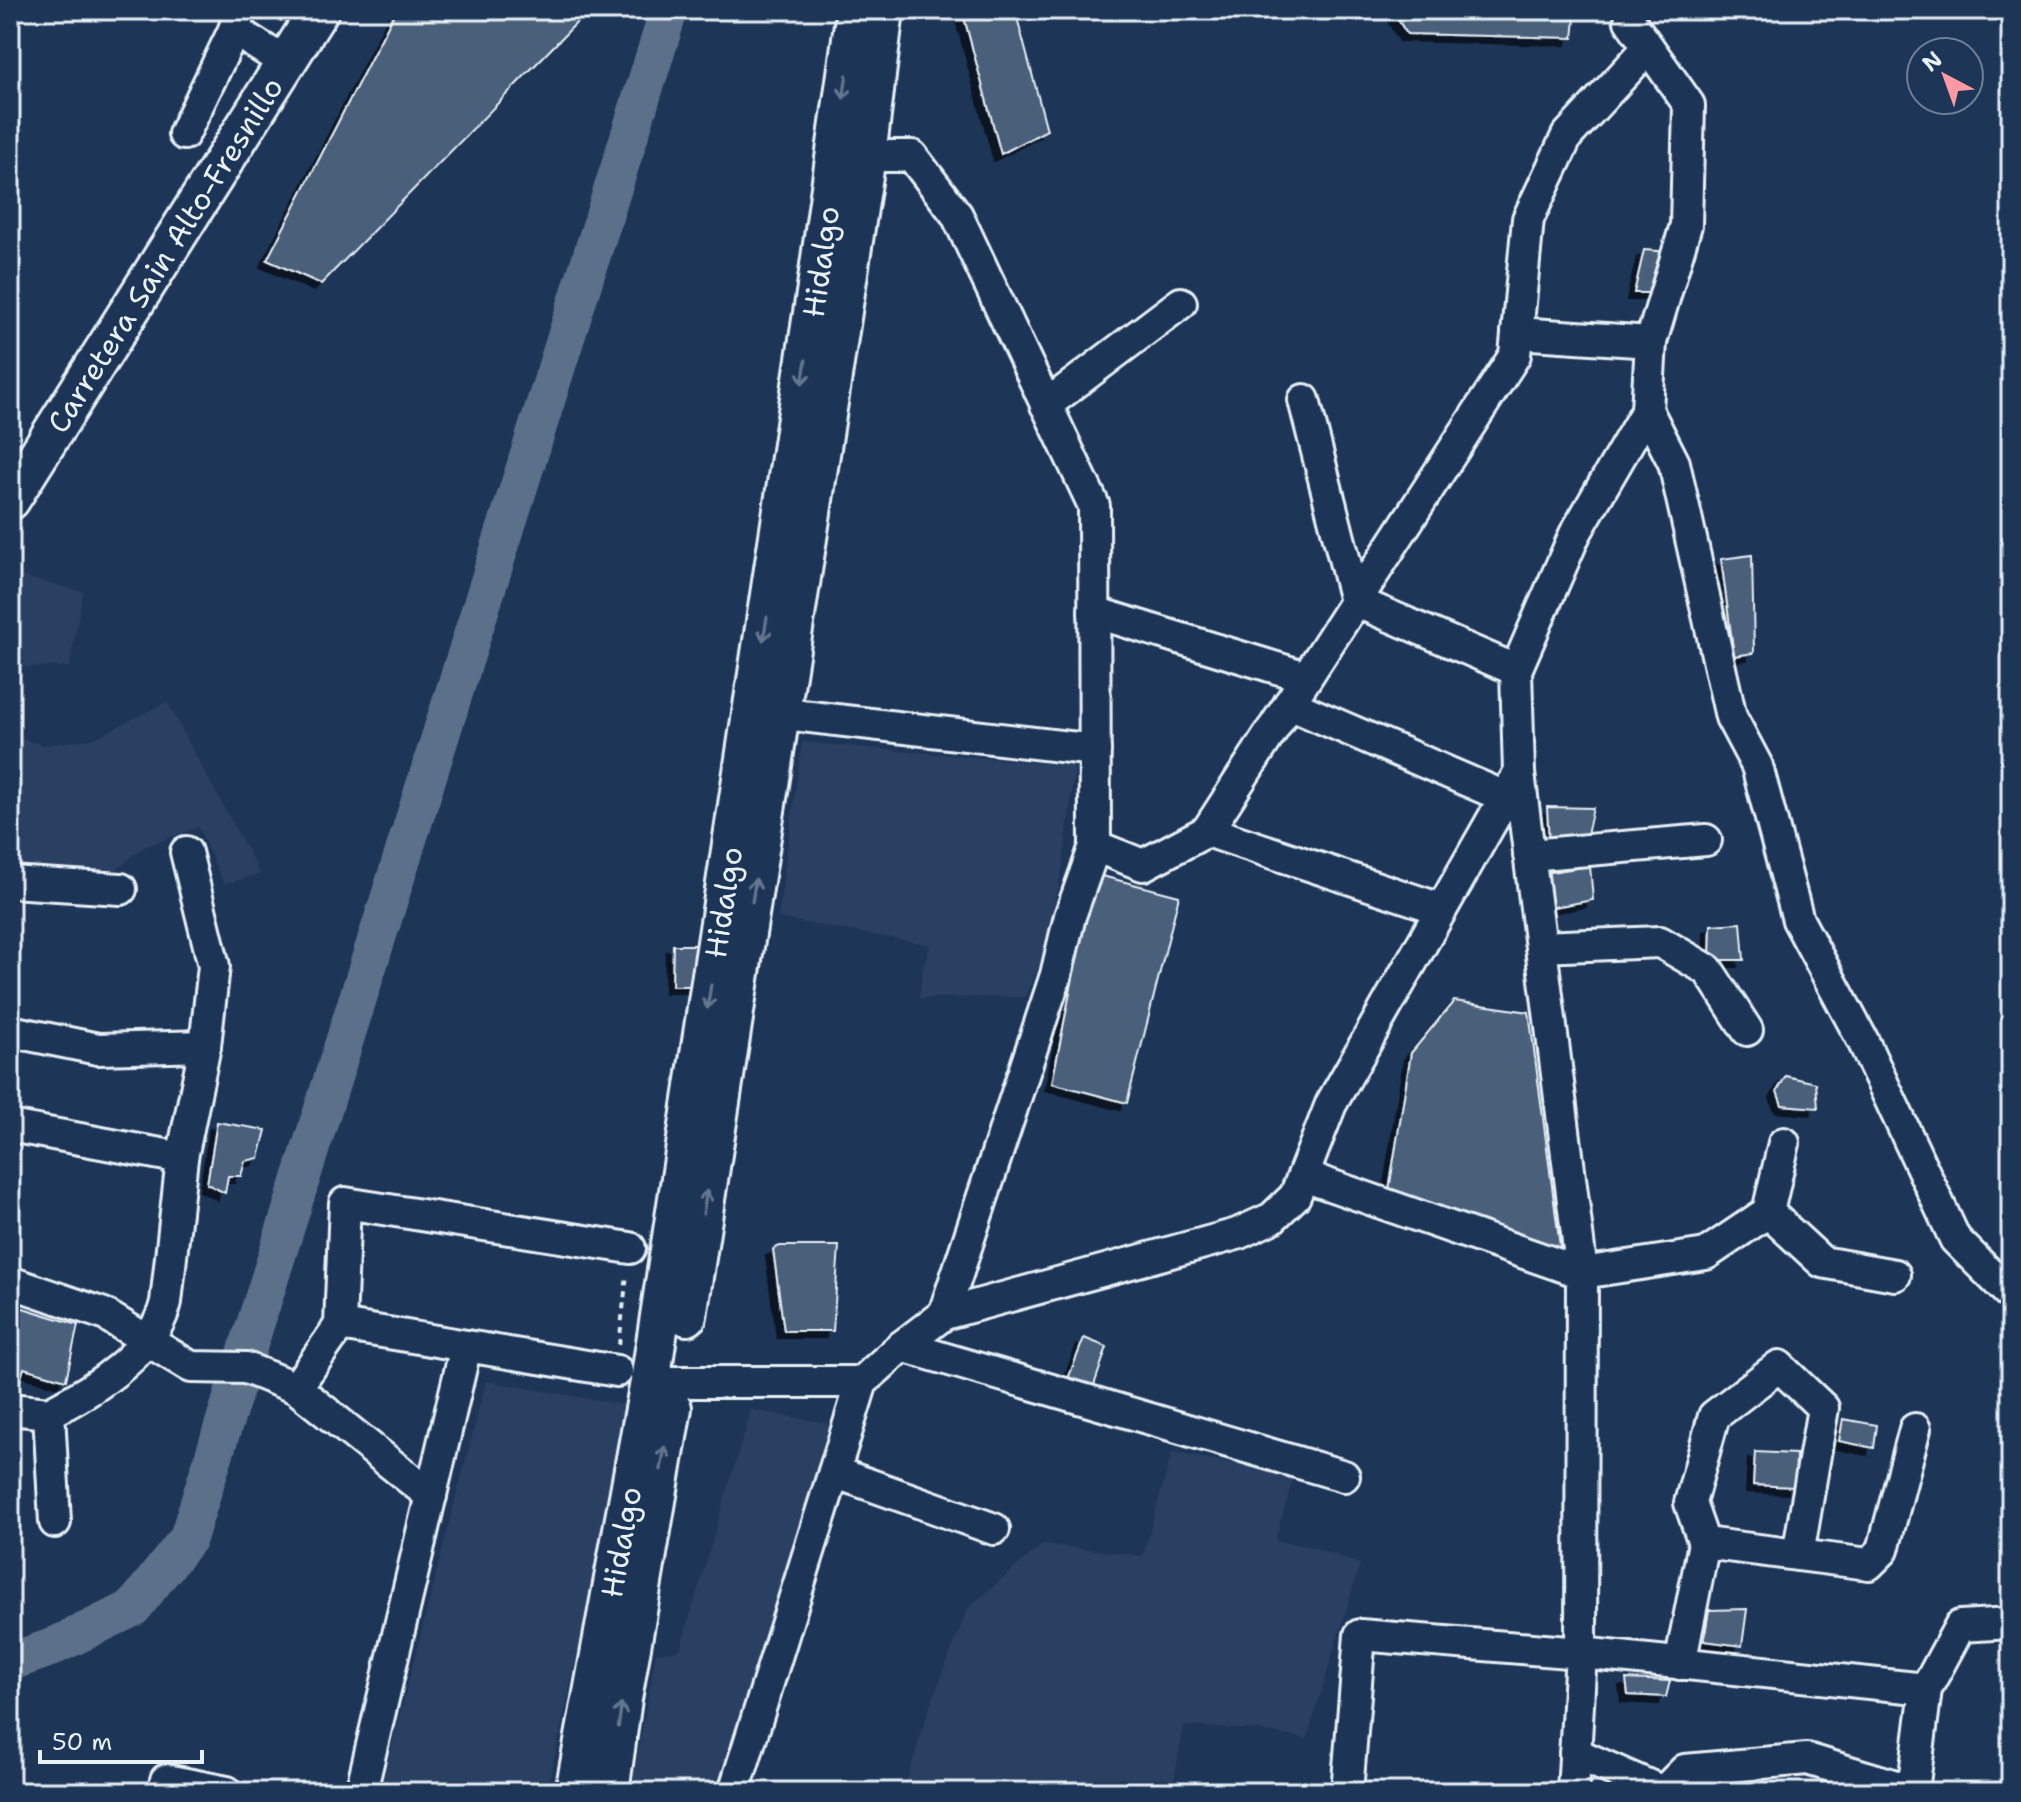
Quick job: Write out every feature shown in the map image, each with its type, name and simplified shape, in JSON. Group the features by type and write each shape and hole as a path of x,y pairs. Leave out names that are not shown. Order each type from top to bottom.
{"main road":[{"path":"10,483 282,60 308,10"},
{"name":"Carretera Sain Alto-Fresnillo","path":"10,500 282,60 319,10"},
{"name":"Hidalgo","path":"851,154 856,10"},
{"name":"Hidalgo","path":"575,1792 766,712 851,154 884,10"},
{"name":"Hidalgo","path":"609,1792 622,1699 648,1379"}],"street":[{"path":"184,134 237,20 282,60"},
{"path":"1573,1792 1581,1653 1582,1273 1529,855 1512,785 1516,670 1575,534 1647,410 1651,342 1686,225 1689,105 1630,21"},
{"path":"1095,846 1143,865 1207,831 1515,355 1528,219 1567,136 1648,48"},
{"path":"851,154 912,156 957,215 1094,506 1095,846 1070,916 1056,975 944,1314"},
{"path":"1046,405 1181,303"},
{"path":"1517,333 1651,342"},
{"path":"1304,400 1355,601"},
{"path":"1647,410 1674,463 1731,717 1757,766 1798,920 1863,1041 1955,1239 2011,1295"},
{"path":"1355,601 1516,670"},
{"path":"1094,612 1306,677"},
{"path":"1289,704 1512,785"},
{"path":"766,712 1095,750"},
{"path":"734,1792 862,1382 944,1314 1237,1234 1272,1218 1295,1196 1331,1104 1512,785"},
{"path":"1207,831 1441,909"},
{"path":"1529,855 1706,840"},
{"path":"10,1409 49,1413 115,1373 145,1342 163,1317 182,1158 205,1046 214,966 186,852"},
{"path":"10,882 121,889"},
{"path":"1541,947 1660,942 1708,970 1747,1030"},
{"path":"10,1031 98,1049 205,1046"},
{"path":"10,1126 182,1158"},
{"path":"1304,1176 1582,1273 1706,1254 1768,1212 1784,1143"},
{"path":"296,1388 340,1325 345,1203 630,1248"},
{"path":"1768,1212 1822,1262 1895,1275"},
{"path":"10,1282 104,1314 145,1342 191,1367 246,1368 296,1388 431,1496"},
{"path":"340,1325 648,1379 862,1382"},
{"path":"361,1792 466,1346"},
{"path":"902,1346 1344,1476"},
{"path":"1680,1664 1704,1543 1690,1503 1714,1416 1779,1366 1823,1408 1798,1555"},
{"path":"49,1413 55,1522"},
{"path":"1704,1543 1869,1564 1883,1550 1915,1429"},
{"path":"834,1472 994,1529"},
{"path":"1575,1753 1663,1792 1685,1770 1807,1759 1913,1791 1926,1689 1960,1626 2011,1623"},
{"path":"1347,1792 1360,1635 1581,1653 1926,1689"},
{"path":"166,1780 227,1792"}],"path":[{"path":"630,1248 648,1379"}],"shaded area":[{"path":"20,576 83,592 69,667 17,667 18,738 43,745 93,739 167,702 260,874 224,884 198,827 142,848 108,877 10,872 10,588"},
{"path":"802,742 1075,766 1063,864 1041,961 1025,997 919,998 924,963 931,945 778,918"},
{"path":"486,1381 631,1406 547,1792 380,1792"},
{"path":"751,1410 833,1424 716,1792 631,1792 656,1653 680,1650"},
{"path":"1172,1452 1294,1475 1275,1541 1313,1547 1360,1564 1307,1739 1257,1730 1184,1726 1172,1791 1126,1782 1119,1792 903,1792 930,1706 968,1608 1043,1544 1143,1556"}],"building":[{"path":"396,10 589,10 321,284 267,260"},
{"path":"962,10 1015,10 1047,130 1001,154"},
{"path":"1392,10 1559,10 1575,19 1573,38 1407,34"},
{"path":"1644,250 1671,252 1657,293 1634,293"},
{"path":"1752,555 1754,653 1734,656 1721,559"},
{"path":"1547,807 1593,808 1586,839 1549,843"},
{"path":"1590,866 1593,900 1548,908 1544,873"},
{"path":"1102,876 1179,896 1127,1103 1052,1083 1083,928"},
{"path":"1741,923 1744,960 1710,960 1711,925"},
{"path":"673,945 702,945 697,986 672,986"},
{"path":"1454,1001 1529,1012 1561,1254 1388,1196 1411,1053"},
{"path":"1786,1076 1816,1083 1818,1108 1782,1105 1777,1091"},
{"path":"217,1122 266,1130 259,1158 245,1161 241,1176 228,1176 225,1193 207,1184"},
{"path":"780,1246 839,1246 833,1331 784,1331 773,1249"},
{"path":"10,1304 78,1325 66,1380 24,1368 14,1399 10,1399"},
{"path":"1084,1338 1107,1347 1092,1391 1066,1384"},
{"path":"1843,1419 1877,1425 1874,1448 1839,1441"},
{"path":"1755,1452 1796,1454 1795,1487 1753,1485"},
{"path":"1747,1609 1742,1646 1704,1641 1709,1610"},
{"path":"1626,1679 1670,1681 1666,1697 1628,1695"}],"waterway":[{"path":"10,1662 50,1648 133,1608 188,1538 669,10"}]}
